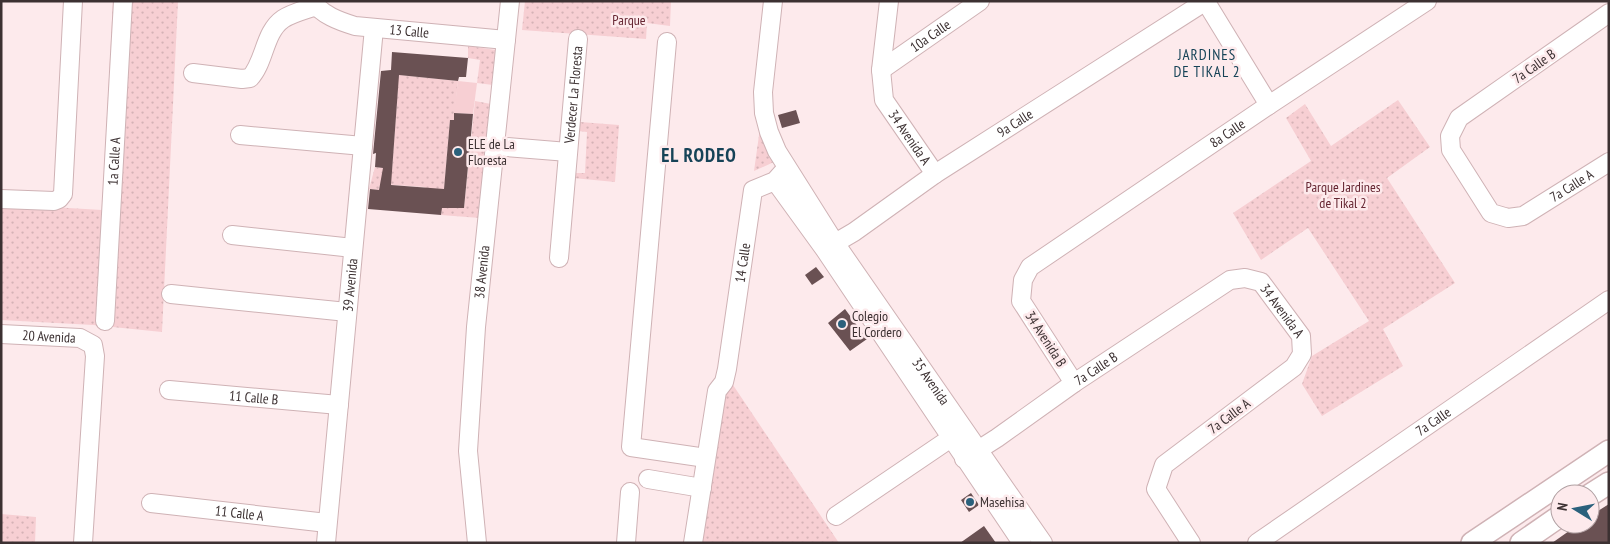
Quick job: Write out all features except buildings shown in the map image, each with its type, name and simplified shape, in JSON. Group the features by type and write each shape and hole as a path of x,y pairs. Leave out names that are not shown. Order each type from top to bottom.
{"main road":[{"path":"1472,543 1609,451"},
{"path":"1521,543 1550,523"}],"street":[{"path":"1,199 54,201 59,199 64,191 73,1"},
{"name":"1a Calle A","path":"105,321 123,1"},
{"name":"38 Avenida","path":"477,543 468,451 476,327 510,1"},
{"path":"773,1 762,92 764,113 777,151 781,175"},
{"name":"34 Avenida A","path":"889,1 881,70 884,100 935,174"},
{"name":"10a Calle","path":"881,70 980,1"},
{"path":"1206,1 1269,104"},
{"name":"9a Calle","path":"830,246 854,232 935,174 1206,1"},
{"name":"8a Calle","path":"1030,267 1269,104 1427,1"},
{"path":"193,74 242,79 250,78 256,71 272,33 281,20 314,4"},
{"name":"13 Calle","path":"314,4 338,21 355,26 506,40"},
{"name":"7a Calle B","path":"1508,218 1491,213 1451,150 1450,136 1459,118 1609,13"},
{"name":"39 Avenida","path":"326,543 374,28"},
{"name":"Verdecer La Floresta","path":"559,258 578,39"},
{"path":"667,42 631,446 706,458"},
{"path":"240,135 363,146"},
{"name":"Verdecer La Floresta","path":"494,146 568,152"},
{"name":"7a Calle A","path":"1508,218 1523,216 1609,162"},
{"name":"35 Avenida","path":"781,175 971,454 1022,543"},
{"name":"14 Calle","path":"693,543 717,391 724,382 727,369 754,190 781,175"},
{"path":"232,235 353,248"},
{"name":"35 Avenida","path":"830,246 951,438 971,454 1043,543"},
{"name":"34 Avenida B","path":"1030,267 1023,280 1021,301 1074,383"},
{"name":"34 Avenida A","path":"1230,280 1244,278 1261,282 1301,336 1302,354 1294,367"},
{"name":"7a Calle B","path":"971,454 1230,280"},
{"path":"170,294 347,312"},
{"name":"7a Calle","path":"1257,543 1609,300"},
{"name":"20 Avenida","path":"1,334 80,338 92,345 95,356 83,543"},
{"name":"7a Calle A","path":"1191,543 1156,489 1164,465 1294,367"},
{"name":"11 Calle B","path":"169,390 339,405"},
{"path":"836,516 951,438"},
{"path":"648,479 702,488"},
{"path":"626,543 630,492"},
{"name":"11 Calle A","path":"151,503 328,523"}],"green space":[{"path":"113,1 178,1 162,332 93,325 1,320 1,204 102,210"},
{"name":"Parque","path":"525,1 671,1 670,26 647,23 646,39 522,30"},
{"path":"468,46 496,50 493,85 477,83 480,60 468,58"},
{"name":"ELE de La Floresta","path":"390,74 458,81 454,120 450,120 443,204 424,187 380,184 379,190 369,189 375,167 392,169 398,86"},
{"path":"458,81 477,83 473,114 454,113"},
{"name":"Parque Jardines de Tikal 2","path":"1398,100 1430,147 1387,178 1455,283 1383,329 1403,366 1322,416 1302,384 1312,356 1369,321 1308,228 1261,260 1233,213 1311,161 1286,118 1305,104 1331,146"},
{"path":"475,101 491,104 480,218 441,215 442,208 464,208"},
{"path":"761,121 774,162 754,171"},
{"path":"580,122 619,125 615,182 573,178 573,173 585,173 587,132 578,131"},
{"path":"733,385 839,543 699,543 721,396"},
{"path":"1,514 36,517 35,543 1,543"}],"place":[{"name":"ELE de La Floresta","path":"458,152"},
{"name":"Colegio El Cordero","path":"842,324"},
{"name":"Masehisa","path":"970,502"}],"district":[{"name":"JARDINES DE TIKAL 2","path":"1207,64"},
{"name":"EL RODEO","path":"699,155"}]}
